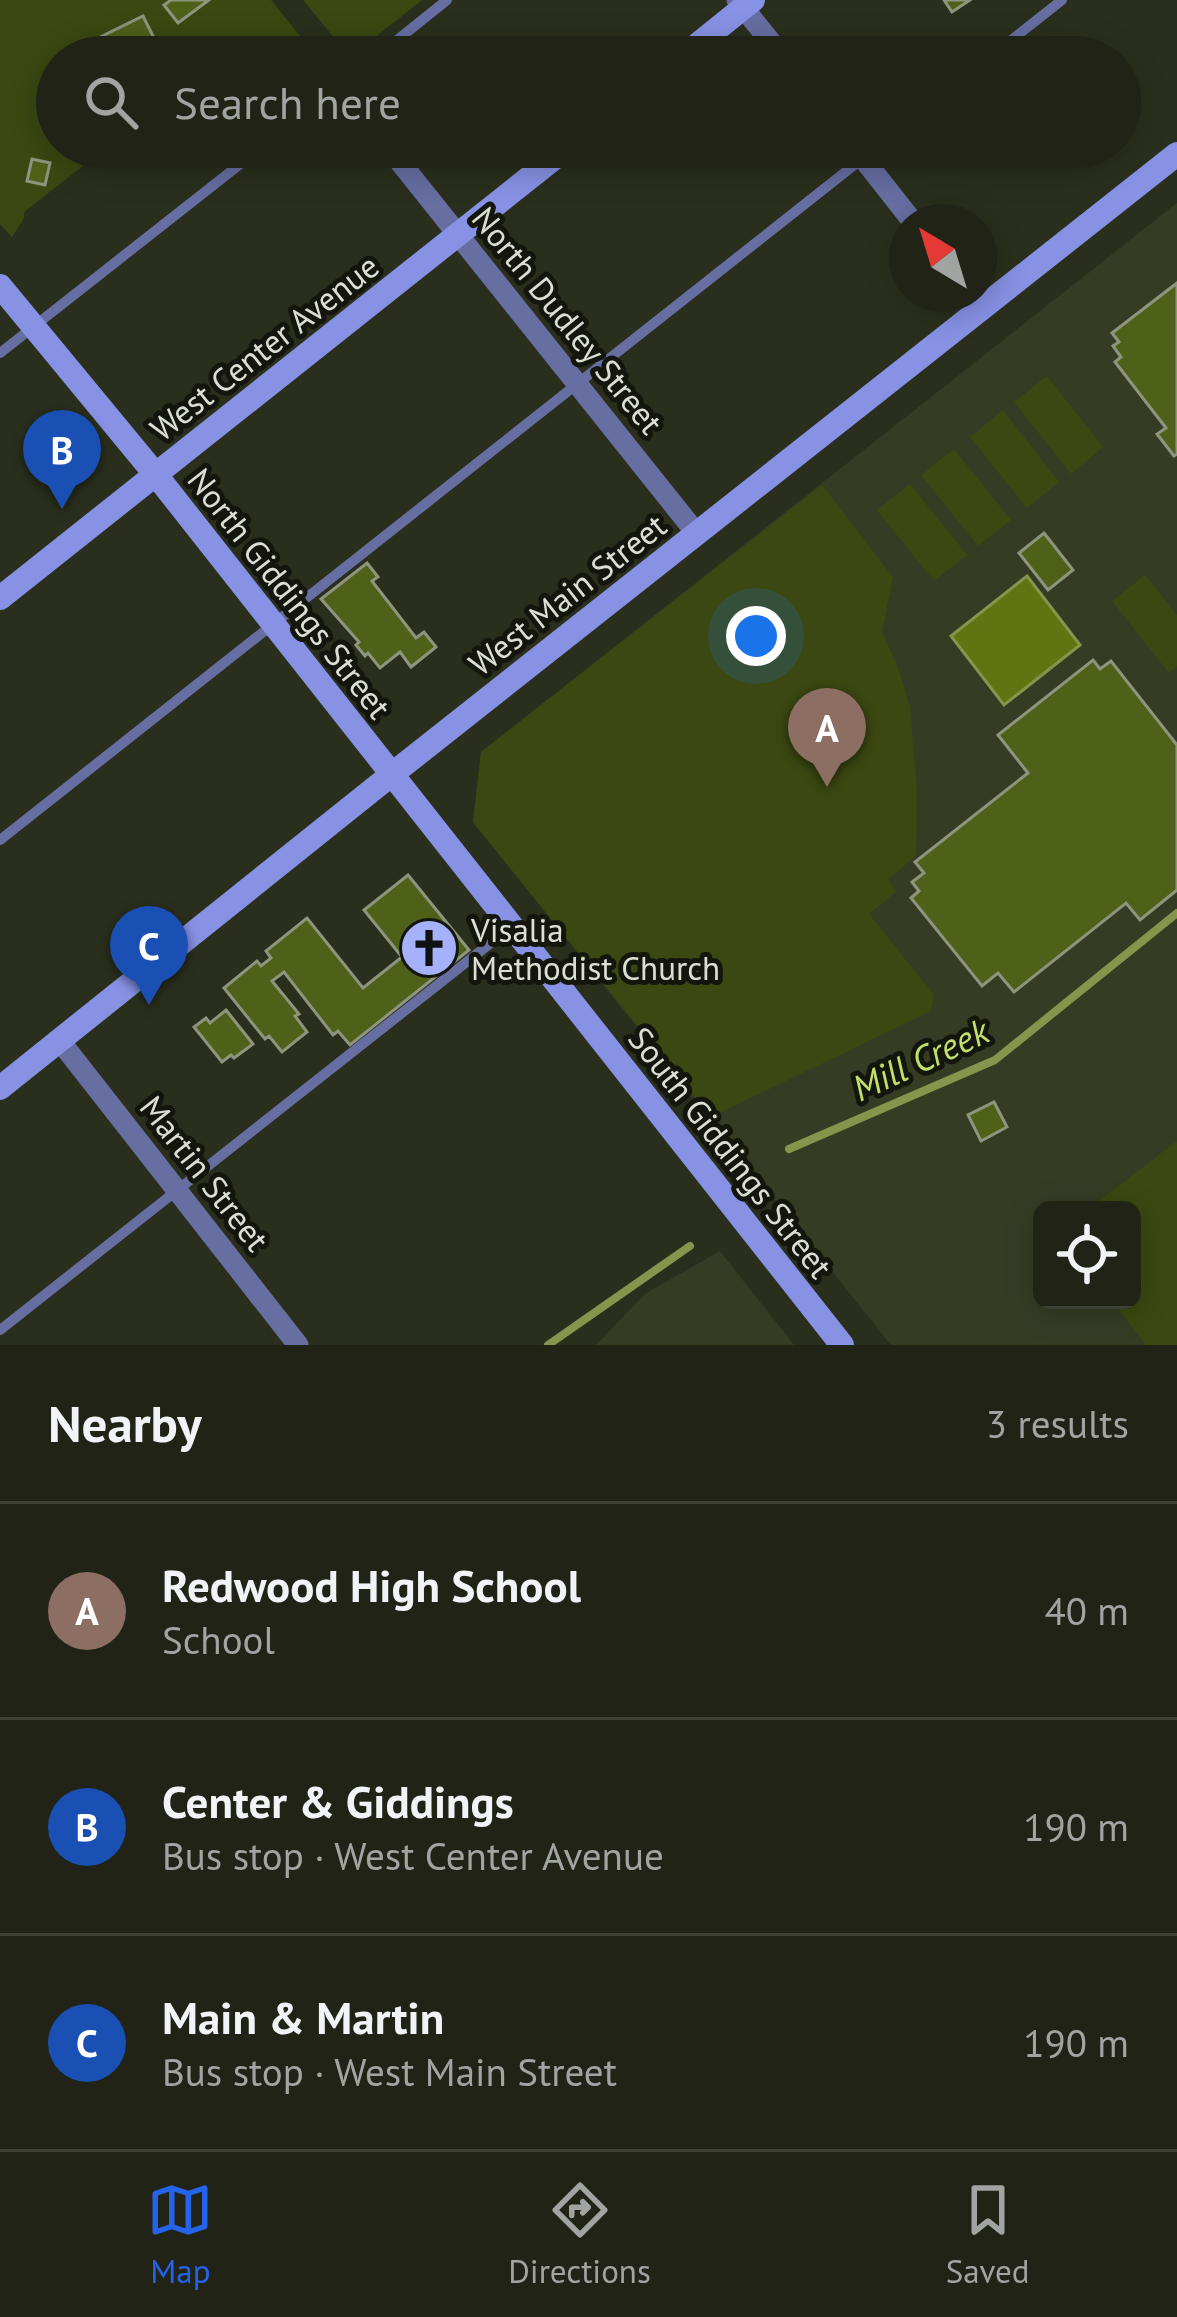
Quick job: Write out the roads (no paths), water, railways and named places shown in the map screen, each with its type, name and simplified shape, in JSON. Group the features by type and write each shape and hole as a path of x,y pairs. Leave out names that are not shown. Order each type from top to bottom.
{"street":[{"path":"706,36 745,3 768,36"},
{"name":"West Main Street","path":"997,287 1177,154"},
{"name":"North Dudley Street","path":"405,168 697,534"},
{"name":"West Center Avenue","path":"0,598 542,168"},
{"path":"876,168 901,204"},
{"name":"North Giddings Street","path":"0,286 156,475 391,775"},
{"name":"West Main Street","path":"0,1088 697,534 964,312"},
{"name":"South Giddings Street","path":"391,775 842,1345"},
{"name":"Martin Street","path":"60,1041 298,1345"}],"lane":[{"path":"402,36 447,0"},
{"path":"1017,36 1062,0"},
{"path":"0,352 235,168"},
{"path":"0,840 844,168"},
{"path":"0,1330 511,927"}],"waterway":[{"name":"Mill Creek","path":"789,1149 995,1060 1177,913"},
{"name":"Mill Creek","path":"548,1345 690,1246"}],"place":[{"name":"Center & Giddings","path":"62,509"},
{"name":"Redwood High School","path":"827,787"},
{"name":"Visalia Methodist Church","path":"429,948"},
{"name":"Main & Martin","path":"149,1005"}]}
